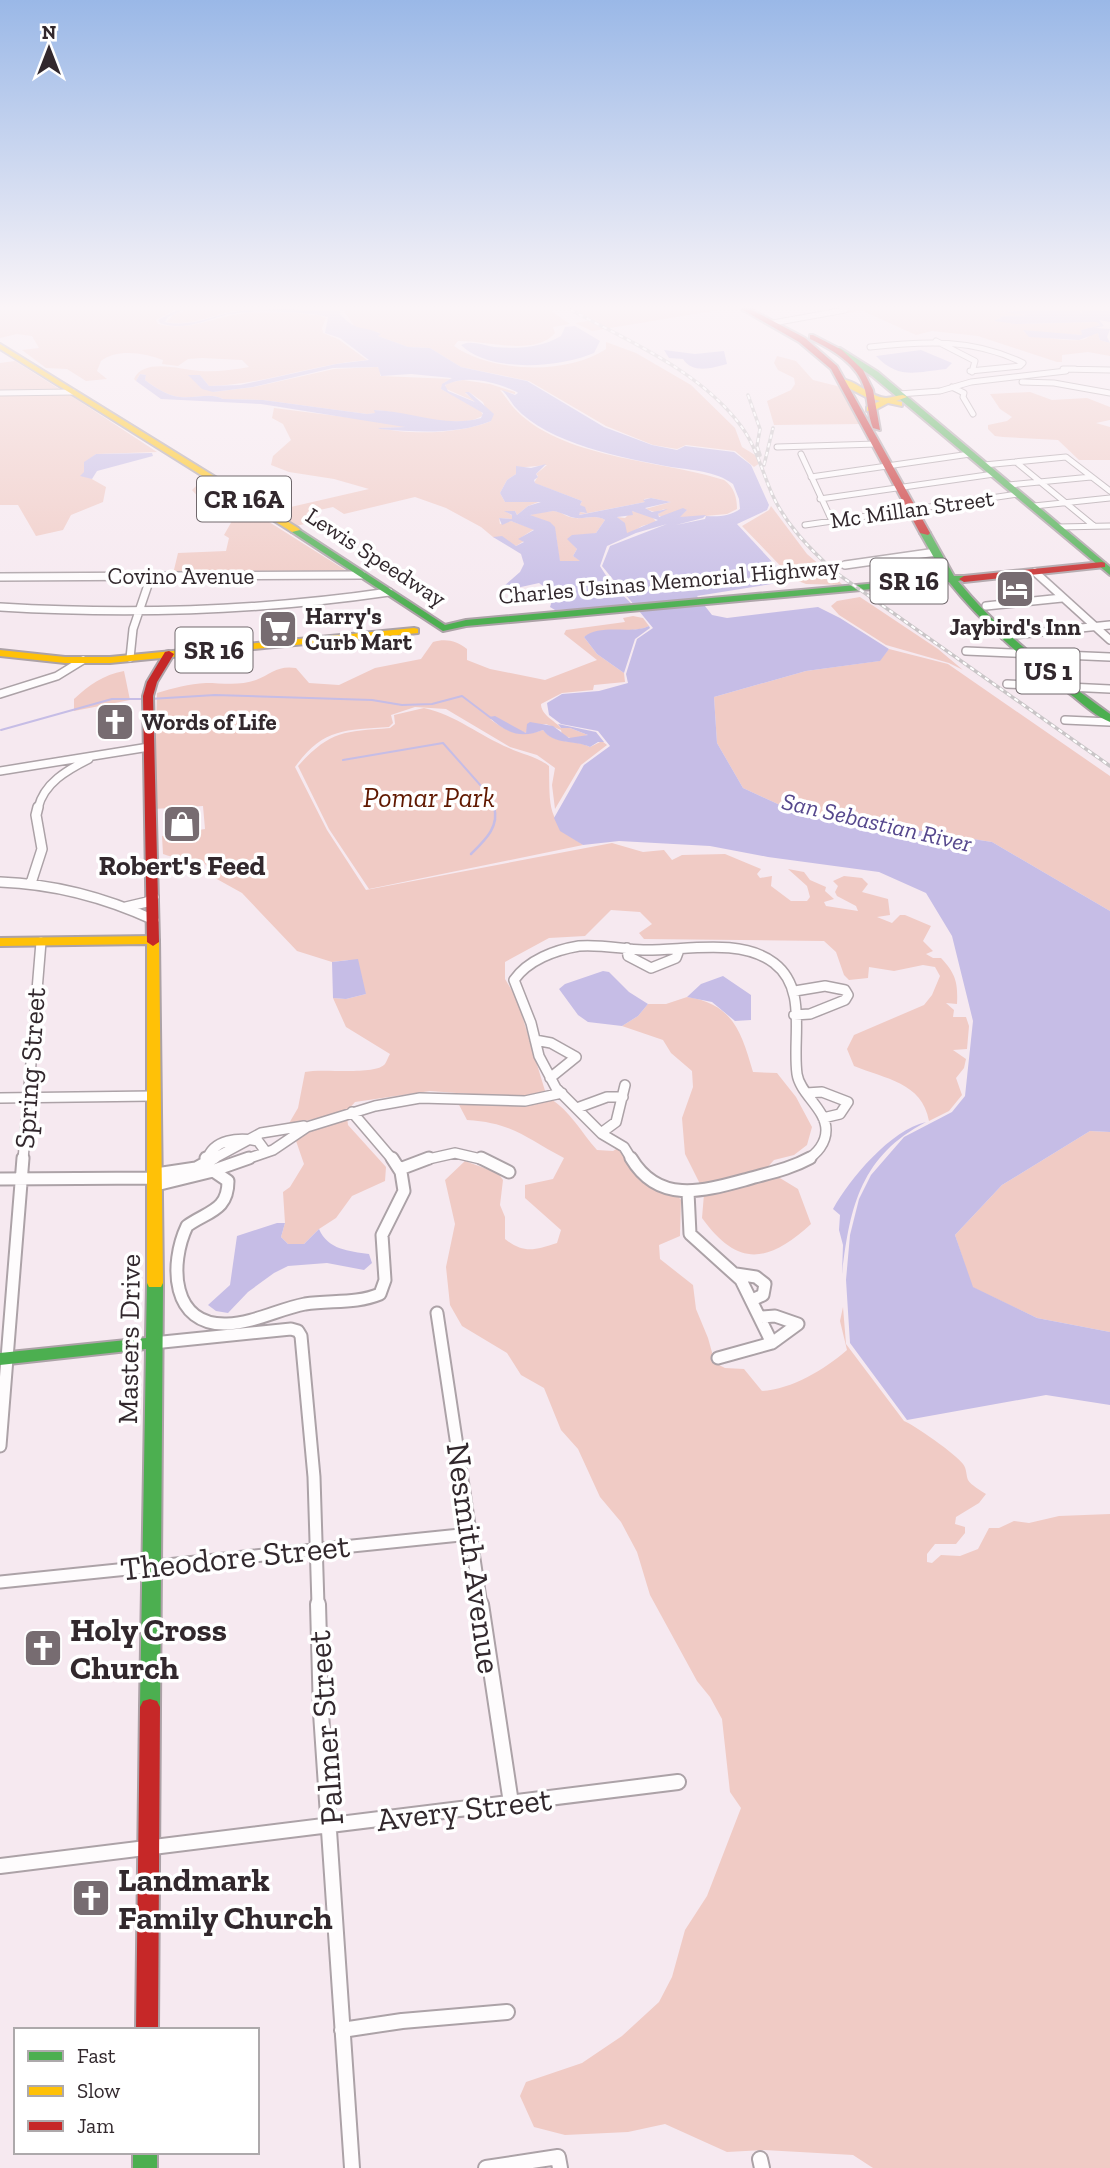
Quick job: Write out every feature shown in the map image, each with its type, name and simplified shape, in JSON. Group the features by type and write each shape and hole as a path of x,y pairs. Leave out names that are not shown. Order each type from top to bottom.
{"main road":[{"name":"Lewis Speedway","path":"103,411 443,628"},
{"name":"US 1","path":"859,411 877,444 893,465"},
{"name":"US 1","path":"872,411 893,465 958,583 986,606 1010,635"},
{"path":"918,411 1108,569"},
{"name":"US 1","path":"917,509 936,552 958,583 1010,635 1074,687 1110,721"},
{"name":"SR 16","path":"958,583 1035,572 1108,569"},
{"name":"Charles Usinas Memorial Highway","path":"0,653 83,660 130,658 443,628 466,623 958,583"},
{"name":"Charles Usinas Memorial Highway","path":"712,603 958,583"},
{"name":"Masters Drive","path":"147,2028 156,1179 153,1096 154,897 148,699 152,682 169,654"},
{"name":"US 1","path":"1074,687 1110,709"},
{"path":"0,942 153,940"},
{"path":"4,1359 153,1343"}],"street":[{"path":"777,447 877,444"},
{"path":"802,454 832,521"},
{"path":"811,477 970,454"},
{"path":"820,499 905,487 1016,462 1066,457 1110,491"},
{"path":"1016,462 1094,526"},
{"name":"Mc Millan Street","path":"805,525 917,509 1040,482 1091,477"},
{"path":"1034,506 1110,498"},
{"path":"1058,527 1110,526"},
{"path":"845,565 936,552"},
{"path":"1035,572 1110,640"},
{"name":"Covino Avenue","path":"0,577 362,575"},
{"path":"130,658 133,629 150,576"},
{"path":"0,607 139,613 277,607 389,592"},
{"path":"986,606 1062,598"},
{"path":"1010,635 1110,625"},
{"path":"967,651 1110,657"},
{"path":"1,693 65,672 83,660"},
{"path":"1007,684 1110,689"},
{"path":"1065,720 1110,721"},
{"path":"0,771 89,759 149,747"},
{"path":"31,883 42,849 36,815 41,795 64,772 89,759"},
{"path":"0,882 75,889 125,906 154,920"},
{"path":"125,906 146,902 154,897"},
{"name":"Spring Street","path":"0,1446 4,1359 41,942"},
{"path":"568,948 626,948 728,949 760,957 784,971 795,991 797,1077 823,1118 826,1130 823,1144 802,1163 711,1189 688,1192 666,1188 647,1180 624,1147 601,1133 550,1078 539,1056 524,1004 515,988 517,974 568,948"},
{"path":"626,948 628,956 651,968 676,958 680,950"},
{"path":"794,1015 810,1014 845,1000 848,995 845,990 825,986 795,991"},
{"path":"535,1040 551,1043 576,1057 550,1078"},
{"path":"601,1133 616,1122 625,1085"},
{"path":"806,1093 822,1092 848,1102 840,1115 823,1118"},
{"path":"251,1139 261,1133 322,1122 352,1112 420,1098 525,1101 562,1093"},
{"path":"0,1098 153,1096"},
{"path":"577,1108 607,1097 623,1097"},
{"path":"210,1167 228,1181 229,1192 224,1204 187,1226 179,1250 177,1289 192,1314 203,1320 225,1324 242,1323 305,1304 359,1301 380,1294 386,1278 382,1235 406,1184 400,1169 352,1112"},
{"path":"0,1179 156,1179 266,1152 322,1122"},
{"path":"210,1167 211,1151 233,1139 258,1141 266,1152"},
{"path":"400,1169 438,1155 463,1153 484,1158 509,1172"},
{"path":"688,1192 690,1234 736,1274 761,1317 772,1343"},
{"path":"736,1274 756,1277 765,1284 763,1295 752,1300"},
{"name":"Nesmith Avenue","path":"437,1313 511,1803"},
{"path":"718,1358 772,1343 798,1324 775,1316 761,1317"},
{"name":"Palmer Street","path":"153,1343 291,1329 298,1331 301,1336 314,1477 321,1713 331,1825 352,2168"},
{"name":"Theodore Street","path":"0,1582 470,1534"},
{"name":"Avery Street","path":"0,1866 678,1782"},
{"path":"342,2030 380,2023 507,2012"},
{"path":"486,2168 559,2162"}],"green space":[{"path":"0,411 95,411 157,452 96,454 85,462 90,478 106,487 103,502 71,515 63,530 36,536 18,505 0,505"},
{"path":"273,411 299,411 392,423 406,427 379,428 405,432 451,431 491,421 487,411 518,411 557,438 584,448 724,480 734,493 737,509 727,514 679,517 687,510 662,517 657,515 665,509 655,512 645,509 671,502 651,498 644,499 645,502 578,515 580,512 585,513 580,505 582,501 534,483 538,476 536,474 547,465 516,468 516,474 507,480 500,493 505,502 541,501 528,506 517,515 515,511 505,511 513,516 512,519 499,518 500,524 511,521 534,529 519,539 524,541 516,546 493,537 481,527 446,508 415,497 344,514 333,507 306,513 317,521 292,527 269,512 369,489 334,479 289,472 271,465 273,456 291,440 283,424 272,418"},
{"path":"346,411 376,413 367,414"},
{"path":"387,411 481,411 483,415 461,422"},
{"path":"581,411 718,411 735,428 742,447 755,455 760,463 754,467 735,451 686,445 677,449 653,445 606,426"},
{"path":"770,411 854,411 861,424 774,425"},
{"path":"1003,411 1110,411 1110,420 1096,423 1110,427 1110,460 1079,460 1058,440 995,436 988,429 988,425 1007,421 1012,417"},
{"path":"209,483 249,507 234,513 211,506 192,490 197,485"},
{"path":"771,506 807,554 843,585 806,584 793,579 742,526 769,510"},
{"path":"553,511 574,518 597,517 605,520 596,533 569,540 577,549 573,556 581,561 560,562 552,527 530,516 533,513"},
{"path":"632,511 650,515 657,522 642,526 629,534 625,533 623,522 617,517 625,518"},
{"path":"258,515 350,573 173,574 178,553 226,551 229,538 224,535 232,521"},
{"path":"860,597 938,649 963,670 949,663 886,645 839,615 831,606 837,601"},
{"path":"623,618 643,618 649,626 634,630 600,631 584,637 597,654 624,673 625,682 594,685 593,690 562,693 541,704 545,714 561,728 570,728 588,735 573,739 546,724 528,727 526,733 543,730 559,740 590,747 602,741 607,745 581,765 555,809 552,785 555,768 537,755 510,747 446,709 415,707 391,715 393,723 389,727 336,734 325,738 305,754 295,767 327,830 366,890 612,843 643,852 664,850 672,860 682,855 725,854 761,869 757,874 760,878 772,876 771,886 791,901 807,901 810,897 807,886 788,869 804,872 810,880 826,887 825,891 834,899 824,902 826,906 858,911 856,906 837,896 835,892 838,886 833,881 844,876 862,878 868,884 862,892 888,899 890,915 877,917 892,923 900,915 905,915 931,926 923,941 933,951 926,954 941,958 953,974 957,1004 946,1003 954,1010 953,1017 966,1017 969,1026 967,1049 953,1050 966,1059 964,1068 956,1078 962,1095 949,1111 929,1121 919,1098 910,1090 890,1079 854,1066 847,1049 854,1035 924,1005 932,995 940,976 935,967 923,965 894,971 869,967 868,978 849,980 844,975 836,952 824,941 644,939 639,933 652,924 640,912 611,910 585,936 549,938 505,962 505,979 517,999 546,1094 525,1098 430,1091 355,1102 347,1111 288,1125 298,1108 305,1072 371,1070 385,1064 390,1054 346,1027 333,998 346,999 366,994 348,960 332,962 297,951 242,893 215,878 203,861 163,854 162,836 205,829 203,806 154,809 157,693 181,686 250,682 290,667 296,668 309,683 339,685 375,668 421,659 433,642 442,640 463,646 467,649 467,660 490,669 545,680 597,660 564,634 566,630 625,622","holes":["490,719 526,733 503,728"]},
{"path":"889,649 948,664 1110,776 1110,911 992,842 793,811 743,788 717,743 714,697 806,671 879,661"},
{"path":"124,671 130,700 74,711 74,699 85,689 103,678"},
{"name":"Pomar Park","path":"424,708 447,716 549,766 552,812 562,828 583,845 369,889 329,829 298,766 329,739 349,732 390,728 395,724 394,715"},
{"path":"687,997 715,1006 725,1013 739,1032 753,1072 777,1073 796,1097 812,1127 807,1145 794,1155 774,1160 766,1169 702,1188 685,1154 682,1118 693,1087 692,1071 671,1053 663,1040 622,1026 638,1016 648,1004 666,1004"},
{"path":"551,1099 570,1116 597,1150 613,1151 618,1148 644,1182 676,1194 681,1200 680,1236 659,1245 660,1259 693,1285 696,1309 715,1363 725,1368 744,1369 762,1391 785,1387 818,1371 847,1350 840,1321 843,1307 846,1344 904,1421 959,1459 969,1482 986,1494 979,1503 956,1517 955,1524 965,1527 965,1533 956,1544 935,1544 927,1554 927,1562 932,1563 941,1555 960,1556 978,1549 989,1528 999,1528 1014,1521 1029,1523 1059,1516 1110,1514 1110,2168 873,2168 853,2155 764,2150 727,2152 665,2124 628,2132 565,2135 534,2127 520,2096 526,2082 582,2063 622,2036 659,2002 672,1977 685,1930 707,1896 741,1808 730,1792 722,1719 697,1681 650,1595 637,1552 621,1522 600,1497 578,1449 561,1430 544,1388 521,1375 507,1353 462,1326 450,1305 446,1267 455,1224 445,1180 465,1161 498,1173 503,1180 500,1205 505,1217 505,1239 524,1249 536,1249 557,1243 561,1230 525,1198 525,1185 553,1179 564,1158 508,1128 467,1120 457,1101"},
{"path":"347,1117 348,1125 386,1167 385,1181 352,1196 336,1218 319,1229 304,1244 288,1244 281,1237 285,1223 283,1192 290,1187 304,1164 295,1138"},
{"path":"1090,1131 1110,1132 1110,1332 1037,1318 972,1287 955,1235 1002,1185"},
{"path":"775,1175 798,1189 811,1224 781,1247 767,1252 741,1252 728,1246 702,1218 704,1194"}],"shaded area":[{"path":"306,411 367,414 388,411 454,421 481,418 483,413 480,411 491,411 494,414 491,421 464,429 408,431 380,429 378,428 405,427"},
{"path":"519,411 578,411 604,427 652,445 677,450 685,446 734,452 751,465 769,505 767,510 737,524 790,581 697,596 712,615 727,618 818,607 889,649 880,661 806,671 714,697 717,743 743,788 793,811 992,842 1110,911 1110,1132 1090,1131 1002,1185 955,1235 973,1287 1037,1318 1110,1332 1110,1405 1046,1395 907,1420 850,1343 846,1280 850,1235 859,1199 871,1175 904,1137 952,1112 965,1096 973,1021 952,936 926,893 879,872 710,846 619,841 583,845 560,831 554,818 584,765 610,746 598,731 561,724 549,715 547,703 562,694 599,691 628,683 626,674 637,639 653,628 602,566 610,546 667,524 636,533 607,546 600,566 612,585 634,606 555,610 550,607 554,594 539,583 512,589 504,586 520,572 524,564 521,554 493,537 502,536 516,546 524,542 518,539 534,530 511,521 502,525 499,518 512,519 512,515 504,511 515,511 517,515 528,506 541,502 505,502 500,493 507,480 516,474 516,466 531,468 546,464 536,474 538,477 534,480 535,483 582,501 580,505 585,507 587,513 580,512 579,515 645,502 643,500 651,498 671,502 645,508 652,512 668,509 658,514 659,517 683,508 687,510 680,517 706,515 676,525 705,519 706,516 728,515 740,509 733,484 726,480 695,470 587,448 529,420","holes":["553,511 576,518 595,517 605,520 596,533 572,535 567,539 577,549 573,556 580,561 560,561 555,527 550,522 530,515","632,511 658,520 627,533 625,523 617,517 633,515"]},
{"path":"152,453 153,456 97,471 92,479 80,476 84,472 84,462 96,454"},
{"path":"649,626 650,628 635,639 624,673 597,654 584,637 599,631 634,630"},
{"path":"495,716 526,733 527,724 530,722 553,726 569,738 588,735 570,728 561,728 558,724 596,732 604,742 590,747 553,738 543,730 528,734 514,733 489,717"},
{"path":"358,959 366,994 346,999 333,998 332,962"},
{"path":"603,971 609,972 629,992 648,1004 638,1016 622,1026 588,1022 578,1015 559,989 565,984"},
{"path":"723,976 751,995 751,1020 735,1021 712,1002 687,997 701,984"},
{"path":"926,1122 887,1151 873,1167 863,1185 849,1226 842,1274 840,1215 833,1209 850,1183 873,1157 899,1135"},
{"path":"285,1223 281,1237 288,1244 304,1244 319,1229 334,1245 369,1254 372,1263 364,1270 327,1263 288,1266 248,1292 228,1313 216,1311 208,1305 230,1285 237,1236"}],"waterway":[{"path":"150,699 215,695 372,700 402,705 432,704 462,696 491,718"},
{"path":"1,730 112,699 144,699"},
{"path":"343,760 443,743 482,787 495,808"},
{"path":"471,854 486,839 493,827 494,807"}],"railway":[{"path":"728,411 751,442 784,516 835,572 1110,766"},
{"path":"754,411 760,429 757,446 760,455"},
{"path":"764,465 773,428"}],"traffic: fast":[{"path":"919,411 1110,572"},
{"path":"295,530 443,628"},
{"path":"925,533 952,580 987,620 1046,672 1110,719"},
{"path":"443,628 466,623 961,578"},
{"path":"150,1707 155,1283"},
{"path":"0,1359 153,1343"},
{"path":"145,2154 145,2168"}],"traffic: slow":[{"path":"104,411 295,530"},
{"path":"0,653 65,660 110,660 414,631"},
{"path":"0,942 153,940"},
{"path":"153,942 155,1283"}],"traffic: jam":[{"path":"858,411 925,533"},
{"path":"873,411 877,428"},
{"path":"964,579 1102,565"},
{"path":"153,942 148,696 152,682 169,654"},
{"path":"147,2028 150,1707"}],"place":[{"name":"Jaybird's Inn","path":"1015,589"},
{"name":"Harry's Curb Mart","path":"278,629"},
{"name":"Words of Life","path":"115,722"},
{"name":"Robert's Feed","path":"182,824"},
{"name":"Holy Cross Church","path":"43,1648"},
{"name":"Landmark Family Church","path":"91,1898"}],"water label":[{"name":"San Sebastian River","path":"877,822"}]}
